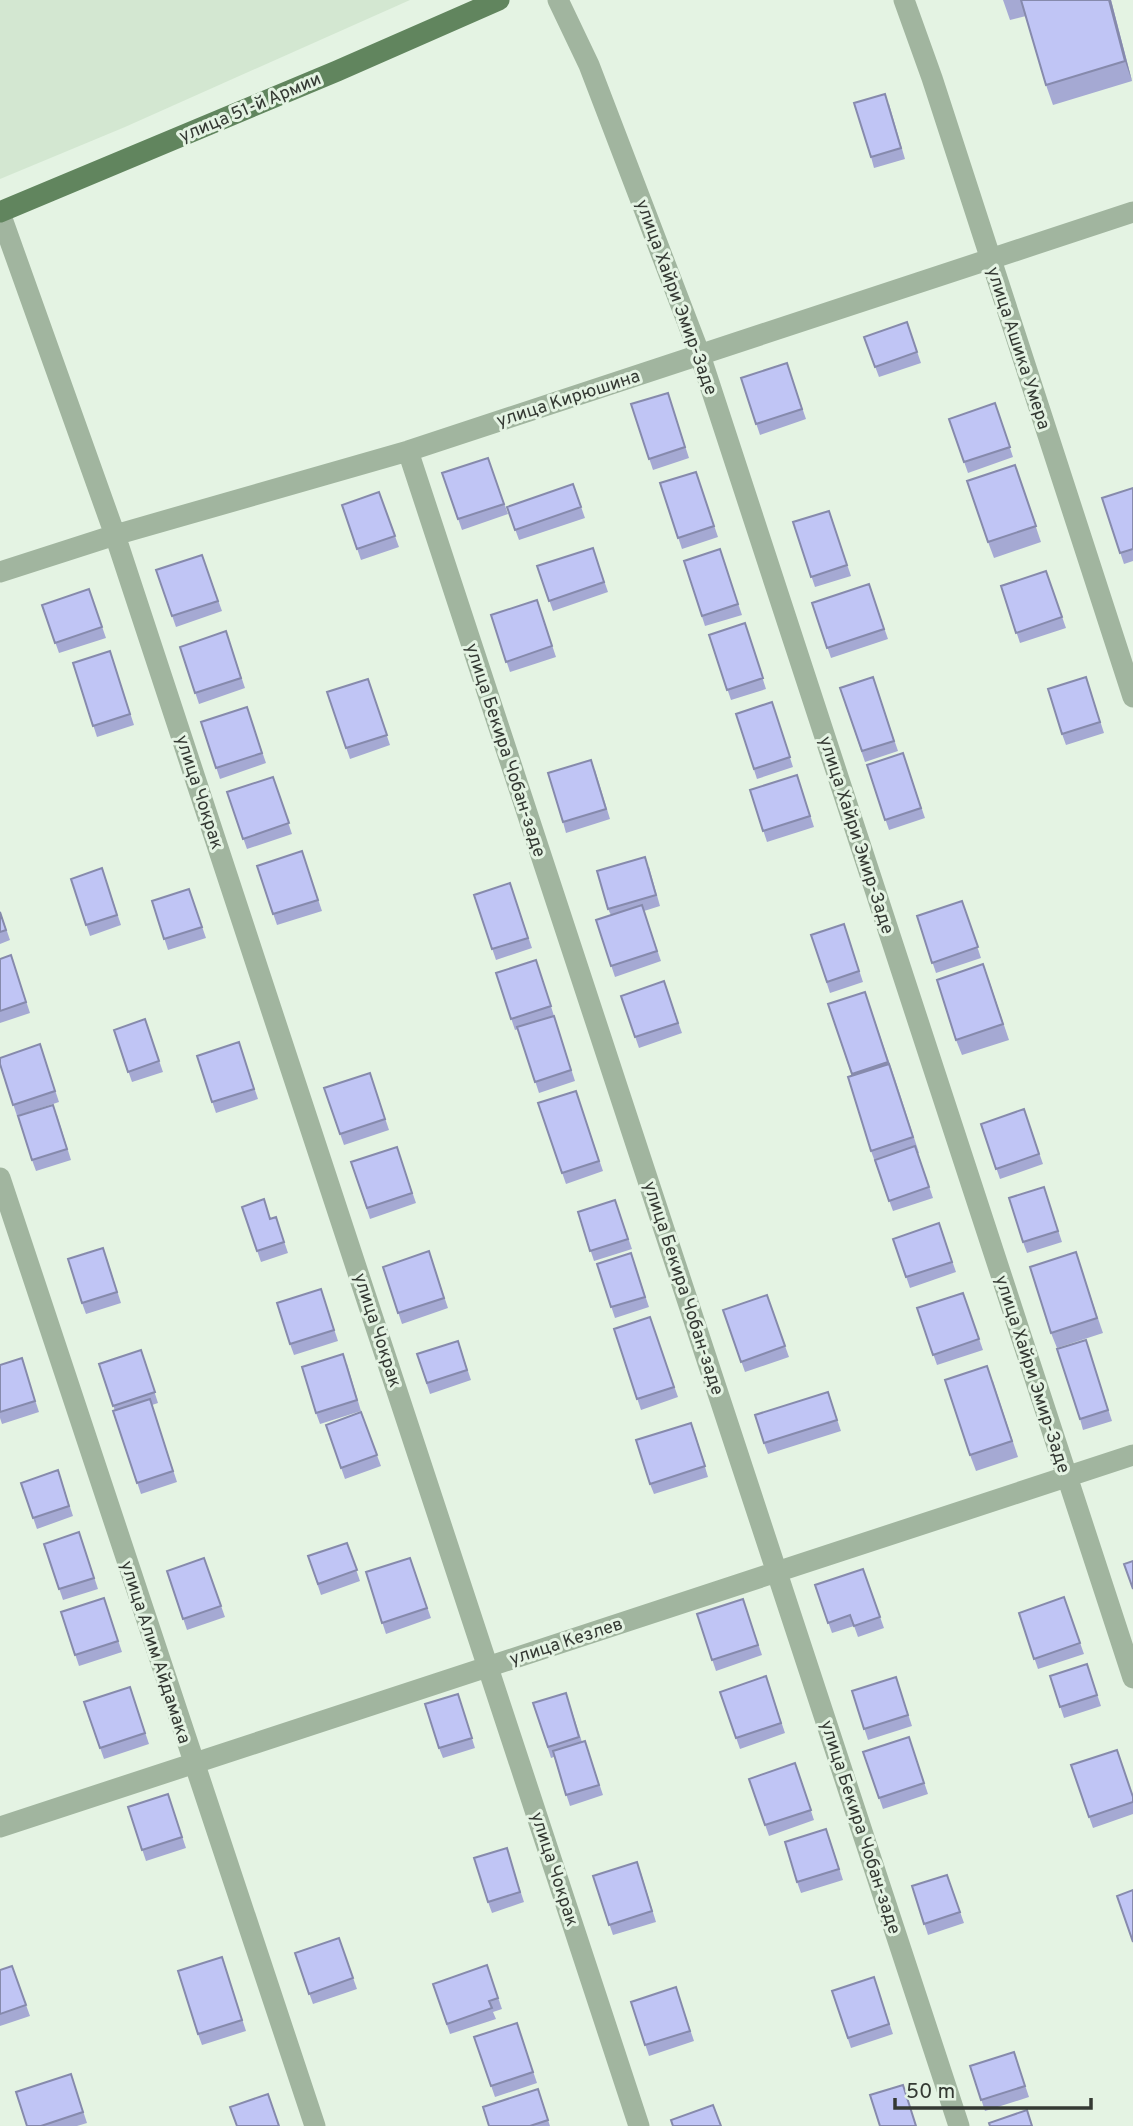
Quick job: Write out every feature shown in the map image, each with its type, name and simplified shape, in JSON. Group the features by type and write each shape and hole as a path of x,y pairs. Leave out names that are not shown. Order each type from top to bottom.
{"main road":[{"name":"улица 51-й Армии","path":"0,212 499,0"}],"street":[{"name":"улица Хайри Эмир-Заде","path":"558,0 589,65 701,355 1133,1678"},
{"name":"улица Ашика Умера","path":"904,0 933,78 1133,697"},
{"name":"улица Чокрак","path":"0,212 115,535 639,2126"},
{"name":"улица Кирюшина","path":"0,572 115,535 408,451 1133,212"},
{"name":"улица Бекира Чобан-заде","path":"408,451 959,2126"},
{"name":"улица Алим Айдамака","path":"0,1178 315,2126"},
{"name":"улица Кезлев","path":"0,1827 1133,1455"}],"shaded area":[{"path":"0,0 410,0 125,127 0,179"}],"building":[{"path":"1021,0 1109,0 1125,61 1046,85"},
{"path":"885,94 901,148 871,157 854,103"},
{"path":"907,322 917,352 875,367 864,337"},
{"path":"787,363 802,409 756,424 741,378"},
{"path":"668,393 685,447 649,459 631,404"},
{"path":"995,403 1010,447 964,462 949,419"},
{"path":"488,458 504,504 458,519 442,473"},
{"path":"1015,465 1036,526 988,542 967,481"},
{"path":"696,472 714,526 678,538 660,483"},
{"path":"573,484 581,507 515,530 507,507"},
{"path":"1133,488 1133,549 1120,553 1102,498"},
{"path":"379,492 395,536 357,549 342,505"},
{"path":"829,511 847,565 811,577 793,522"},
{"path":"593,548 604,582 549,601 537,566"},
{"path":"720,549 738,604 702,616 684,561"},
{"path":"202,555 218,601 172,616 156,570"},
{"path":"1046,571 1062,617 1016,633 1001,586"},
{"path":"869,584 884,629 827,648 812,603"},
{"path":"89,589 102,627 55,643 42,605"},
{"path":"537,600 552,646 506,662 491,615"},
{"path":"745,623 763,678 727,690 709,635"},
{"path":"226,631 241,678 195,693 180,647"},
{"path":"110,651 130,714 93,726 73,663"},
{"path":"873,677 894,741 862,751 840,688"},
{"path":"1086,677 1100,722 1062,734 1048,689"},
{"path":"368,679 387,735 346,748 327,692"},
{"path":"772,702 790,757 754,769 736,714"},
{"path":"247,707 262,753 216,768 201,722"},
{"path":"903,753 921,808 885,820 867,765"},
{"path":"591,760 606,809 563,822 548,773"},
{"path":"797,775 810,816 763,831 750,790"},
{"path":"273,777 289,823 243,839 227,792"},
{"path":"302,851 318,900 273,914 257,866"},
{"path":"645,857 656,895 608,909 597,871"},
{"path":"102,868 117,915 86,925 71,879"},
{"path":"510,883 528,938 492,949 474,895"},
{"path":"189,889 202,927 164,939 152,901"},
{"path":"962,901 978,947 932,963 917,916"},
{"path":"642,905 657,951 611,966 596,920"},
{"path":"0,912 6,930 0,932"},
{"path":"844,924 859,971 827,982 811,935"},
{"path":"11,955 26,1002 0,1011 0,959"},
{"path":"536,960 551,1006 511,1019 496,973"},
{"path":"983,964 1003,1024 956,1040 937,980"},
{"path":"664,981 678,1023 635,1037 621,996"},
{"path":"865,992 888,1062 852,1074 828,1004"},
{"path":"554,1016 571,1070 535,1082 517,1027"},
{"path":"145,1019 159,1061 128,1072 114,1030"},
{"path":"239,1042 254,1089 212,1102 197,1056"},
{"path":"40,1044 55,1091 13,1105 0,1058"},
{"path":"889,1064 913,1137 871,1151 848,1077"},
{"path":"370,1073 385,1119 340,1134 324,1088"},
{"path":"576,1091 599,1161 562,1173 538,1103"},
{"path":"53,1105 67,1149 32,1160 18,1116"},
{"path":"1024,1109 1039,1154 996,1169 981,1124"},
{"path":"915,1146 929,1187 889,1201 875,1160"},
{"path":"397,1147 412,1193 367,1208 351,1162"},
{"path":"1044,1187 1058,1231 1023,1242 1009,1198"},
{"path":"264,1199 270,1219 276,1217 284,1242 257,1251 242,1207"},
{"path":"615,1200 628,1239 590,1251 578,1212"},
{"path":"939,1223 952,1262 906,1277 893,1239"},
{"path":"103,1248 117,1292 82,1303 68,1259"},
{"path":"429,1251 444,1298 398,1313 383,1267"},
{"path":"1076,1252 1097,1318 1051,1333 1030,1267"},
{"path":"631,1253 645,1297 611,1307 597,1264"},
{"path":"321,1289 334,1330 290,1344 277,1303"},
{"path":"963,1293 979,1339 933,1355 917,1308"},
{"path":"767,1295 785,1346 741,1362 723,1310"},
{"path":"650,1317 674,1387 637,1399 614,1329"},
{"path":"1086,1340 1108,1410 1080,1419 1057,1349"},
{"path":"458,1341 467,1370 427,1383 417,1354"},
{"path":"141,1350 155,1392 113,1406 99,1364"},
{"path":"343,1354 357,1400 316,1413 302,1367"},
{"path":"22,1358 35,1401 0,1412 0,1365"},
{"path":"987,1366 1012,1441 970,1455 945,1380"},
{"path":"828,1392 837,1420 764,1443 755,1415"},
{"path":"150,1399 173,1471 137,1483 113,1411"},
{"path":"361,1412 377,1455 341,1468 326,1425"},
{"path":"691,1423 705,1466 650,1484 636,1440"},
{"path":"58,1470 69,1506 33,1518 21,1483"},
{"path":"79,1532 94,1578 59,1589 44,1544"},
{"path":"347,1543 357,1570 318,1584 308,1556"},
{"path":"204,1558 221,1606 183,1619 167,1571"},
{"path":"410,1558 427,1608 382,1623 366,1572"},
{"path":"1133,1561 1133,1589 1124,1564"},
{"path":"863,1569 880,1617 854,1626 850,1615 828,1623 815,1585"},
{"path":"1064,1597 1080,1643 1034,1659 1019,1613"},
{"path":"104,1598 118,1641 75,1655 61,1612"},
{"path":"743,1599 758,1645 712,1660 697,1614"},
{"path":"1087,1664 1097,1695 1060,1707 1050,1676"},
{"path":"766,1676 781,1723 736,1738 720,1692"},
{"path":"896,1677 908,1715 864,1729 852,1691"},
{"path":"130,1687 145,1733 100,1748 84,1702"},
{"path":"566,1693 579,1737 548,1747 533,1703"},
{"path":"458,1694 472,1738 439,1748 425,1704"},
{"path":"909,1737 924,1783 879,1798 863,1752"},
{"path":"585,1741 599,1785 566,1795 553,1751"},
{"path":"1117,1750 1133,1802 1089,1817 1071,1765"},
{"path":"795,1763 811,1810 765,1825 749,1779"},
{"path":"168,1794 182,1837 142,1850 128,1807"},
{"path":"826,1829 839,1869 797,1882 785,1842"},
{"path":"507,1848 520,1892 488,1902 474,1858"},
{"path":"637,1862 652,1911 609,1925 593,1876"},
{"path":"947,1875 960,1912 924,1924 912,1886"},
{"path":"1133,1890 1133,1942 1117,1896"},
{"path":"339,1938 353,1978 309,1994 295,1953"},
{"path":"222,1957 242,2020 198,2034 178,1971"},
{"path":"487,1965 498,1998 489,2001 492,2008 447,2024 433,1984"},
{"path":"12,1966 26,2005 0,2014 0,1970"},
{"path":"874,1977 889,2024 848,2038 832,1991"},
{"path":"676,1987 690,2031 645,2045 631,2002"},
{"path":"517,2023 533,2072 491,2086 474,2037"},
{"path":"1014,2052 1025,2086 981,2100 970,2066"},
{"path":"71,2074 83,2112 41,2126 27,2126 16,2092"},
{"path":"903,2085 916,2126 880,2126 870,2095"},
{"path":"538,2089 548,2120 530,2126 489,2126 483,2107"},
{"path":"268,2094 279,2126 237,2126 230,2107"},
{"path":"713,2105 721,2126 673,2126 671,2120"},
{"path":"1027,2110 1032,2126 990,2126 989,2123"}]}
